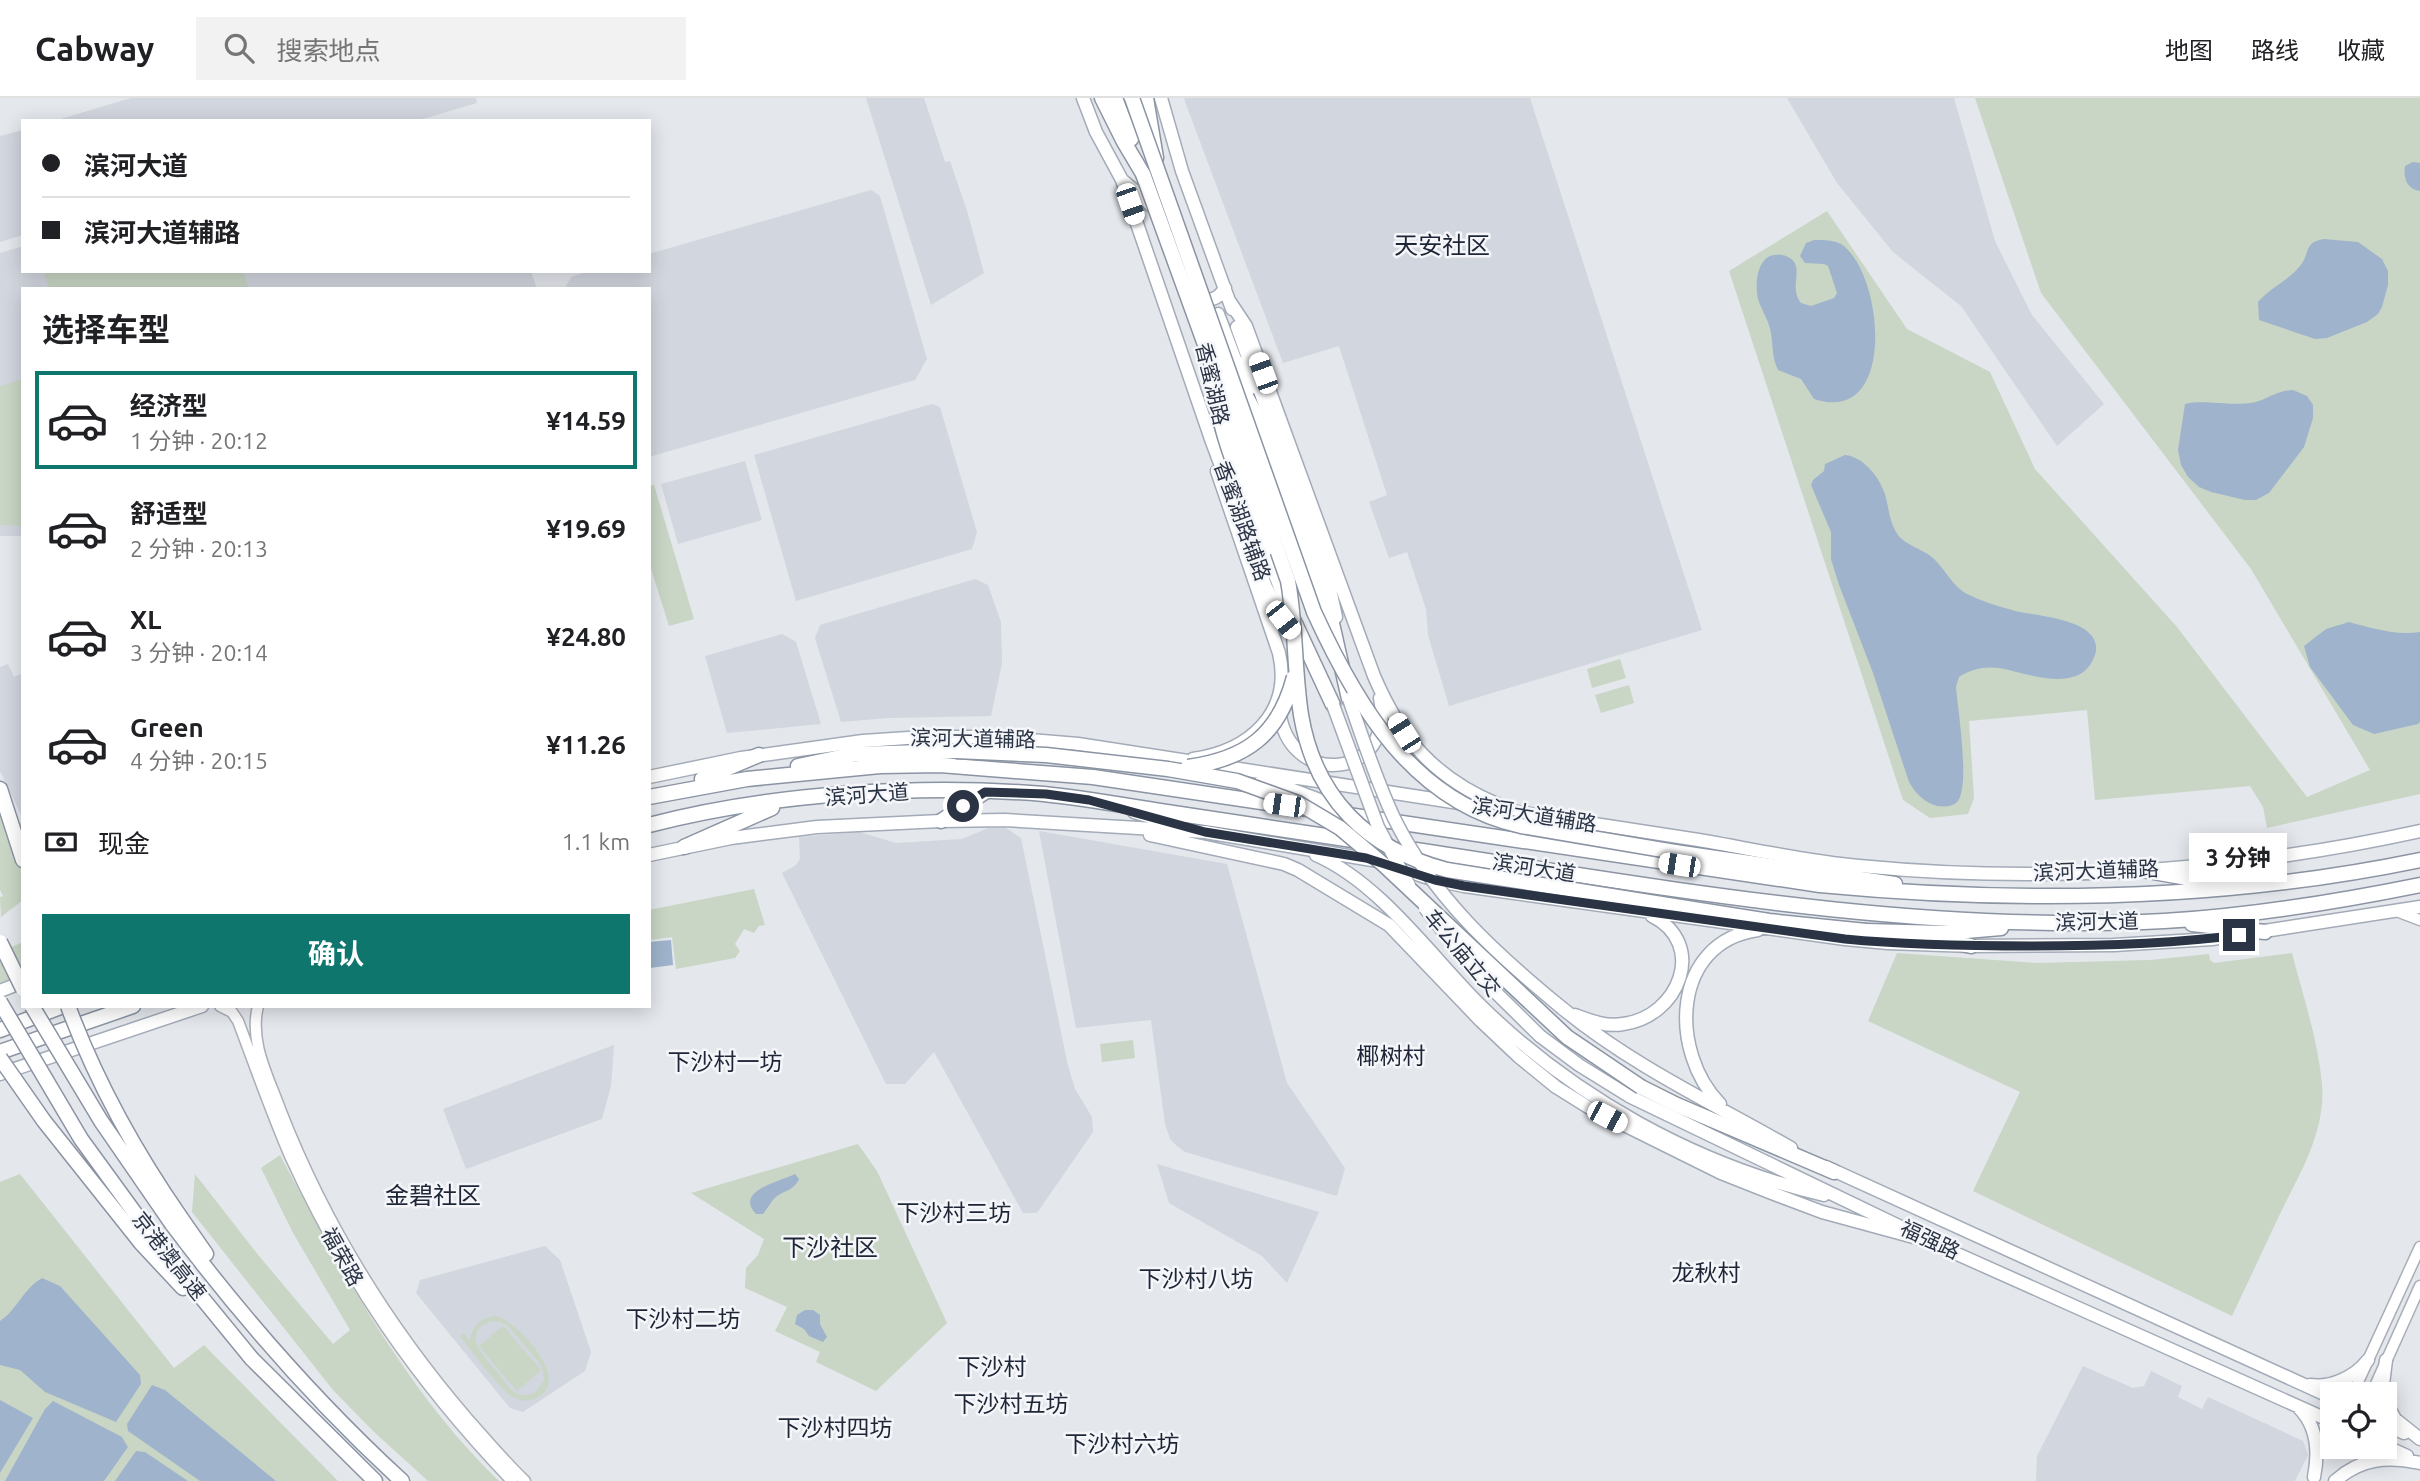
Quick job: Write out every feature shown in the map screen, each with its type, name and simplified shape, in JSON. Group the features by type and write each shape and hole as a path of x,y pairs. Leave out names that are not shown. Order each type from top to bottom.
{"highway":[{"path":"1102,98 1124,142 1150,172"},
{"name":"香蜜湖路","path":"1115,98 1150,172 1218,359 1249,398 1329,610 1349,699"},
{"name":"香蜜湖路","path":"1132,98 1150,172"},
{"path":"1146,98 1150,172"},
{"path":"1218,359 1283,563 1294,616 1305,732 1319,773 1335,799 1356,823 1400,854 1431,866 1465,874 1769,921 1909,933 1961,932 2052,923"},
{"path":"1218,359 1318,621 1358,698 1398,751 1434,786 1453,800 1499,821 1675,852 1970,896"},
{"name":"香蜜湖路","path":"1218,359 1212,390 1222,430 1293,619 1333,705"},
{"path":"1168,769 1201,766 1219,761 1253,745 1269,731 1282,710 1297,665"},
{"path":"747,779 855,754 956,751 1046,755 1168,769 1257,786 1298,803 1340,828 1384,865 1547,1020 1590,1054 1641,1087 1677,1105 1835,1172"},
{"path":"652,796 723,772 759,755"},
{"name":"滨河大道","path":"652,796 747,779 880,766 940,765 1013,769 1093,777 1820,885 1970,896 2165,895 2314,878 2420,860"},
{"name":"滨河大道","path":"651,825 698,814 788,801 902,792 1046,794 1770,903 1919,917 2052,923 2167,921 2277,909 2420,885"},
{"path":"941,821 985,792"},
{"path":"2,793 21,854"},
{"path":"684,847 788,801"},
{"path":"2142,870 2239,887"},
{"path":"2167,921 2266,932"},
{"path":"1909,933 1971,946"},
{"path":"0,943 21,985"},
{"name":"京港澳高速","path":"0,1002 81,1139 147,1241 252,1359 374,1481"},
{"name":"京港澳高速","path":"33,1008 101,1121 176,1221"},
{"path":"0,1030 60,1008"},
{"path":"67,1008 102,1086 176,1221 275,1353 323,1405 402,1481"},
{"path":"128,1008 1,1054 23,1095 147,1241"}],"main road":[{"name":"香蜜湖路辅路","path":"1083,98 1122,180 1212,442 1273,603 1314,660"},
{"path":"1161,98 1182,171 1328,580 1335,612 1338,646"},
{"path":"1122,180 1167,221 1198,297 1215,299 1225,288"},
{"path":"1230,302 1246,326 1374,676 1390,711 1418,752 1455,783 1523,813"},
{"path":"1218,314 1235,359 1247,376 1255,398 1271,421"},
{"path":"1212,442 1222,491 1279,653 1283,679 1279,701 1281,722 1298,751 1316,764 1339,765 1361,756 1376,740 1379,731 1381,706 1374,676"},
{"name":"车公庙立交","path":"1349,699 1385,797 1426,872 1472,928 1562,1009"},
{"path":"1182,760 1212,755 1237,745 1263,725 1279,701"},
{"name":"车公庙立交","path":"1333,705 1378,827 1404,878 1438,928 1473,970 1540,1036"},
{"name":"滨河大道辅路","path":"651,777 759,755 863,741 962,736 1058,742 1711,842 1786,857 1857,866 1948,872 2142,870 2273,857 2420,831"},
{"path":"1238,769 1366,818"},
{"path":"1089,800 1205,832 1366,858 1449,884 1888,943 1971,946 2157,943 2266,932 2420,906"},
{"path":"651,855 806,828 941,821 1050,822 1119,829 1205,832"},
{"path":"1119,829 1250,856 1298,870 1389,925 1518,1056 1556,1087 1588,1107 1721,1173 1769,1192 1822,1212 1932,1242"},
{"path":"1216,849 1262,842"},
{"path":"1299,848 1343,868 1370,889 1499,1023 1574,1084 1652,1129 1752,1174 1776,1183 1849,1200"},
{"path":"1861,878 1925,877 1948,872"},
{"path":"1562,1009 1592,1021 1621,1025 1637,1022 1664,1005 1674,992 1679,977 1681,951 1678,938 1662,921 1634,910"},
{"path":"2397,911 2420,920"},
{"path":"1730,1114 1707,1089 1694,1067 1685,1031 1688,994 1694,977 1717,948 1732,938 1770,929"},
{"path":"0,991 21,983"},
{"path":"0,1074 196,1008"},
{"name":"福荣路","path":"224,1008 232,1012 238,1021 292,1159 334,1244 365,1296 424,1382 512,1481"},
{"name":"福荣路","path":"258,1008 256,1036 265,1070 299,1152 345,1245 386,1313 419,1359 462,1412 525,1481"},
{"name":"福强路","path":"1562,1009 1625,1054 1835,1172 2320,1392"},
{"name":"福强路","path":"1540,1036 1579,1065 1629,1096 1932,1242 2320,1416"},
{"path":"2358,1382 2420,1247"},
{"path":"2377,1382 2420,1286"},
{"path":"2300,1382 2315,1386 2332,1384 2356,1372 2368,1360"},
{"path":"2383,1382 2386,1360"},
{"path":"2297,1406 2309,1422 2316,1443 2318,1458 2314,1477"},
{"path":"2397,1421 2420,1440"},
{"path":"2397,1429 2420,1440"},
{"path":"2397,1451 2420,1462"},
{"path":"2335,1481 2349,1470 2376,1460 2392,1458 2420,1462"}],"shaded area":[{"path":"131,98 476,98 477,103 423,119 61,119"},
{"path":"866,98 924,98 945,162 950,161 968,214 984,273 931,305"},
{"path":"1530,98 1702,630 1449,706 1428,635 1426,609 1407,552 1389,558 1369,502 1387,495 1339,346 1283,363 1184,99"},
{"path":"1787,98 1954,98 1995,241 2032,315 2104,404 2057,446 1961,306 1893,252 1837,183"},
{"path":"21,131 21,236 0,242 0,136"},
{"path":"871,190 880,196 927,359 915,380 651,456 651,287 566,286 571,277 584,273 651,273 651,253"},
{"path":"21,247 21,273 532,273 536,287 21,287 21,536 0,536 0,253"},
{"path":"932,404 940,407 977,532 972,549 796,601 754,455"},
{"path":"745,461 762,520 678,544 661,484"},
{"path":"975,579 988,585 1001,622 1002,663 991,716 888,718 841,722 815,638 820,625"},
{"path":"782,634 796,642 821,724 727,733 705,656"},
{"path":"8,664 14,677 21,674 21,815 0,771 0,667"},
{"path":"988,828 1006,828 1021,838 1068,1066 1075,1089 1092,1117 1093,1132 1037,1213 1023,1213 934,1052 905,1084 886,1084 782,873 796,865 800,859 799,837 859,832 896,843 962,839"},
{"path":"1039,831 1227,864 1287,1083 1345,1168 1337,1196 1185,1152 1177,1146 1170,1139 1165,1124 1151,1020 1076,1028"},
{"path":"614,1045 611,1086 602,1119 466,1169 443,1109"},
{"path":"1157,1164 1319,1212 1287,1283 1262,1256 1169,1203"},
{"path":"545,1246 560,1260 591,1352 585,1371 523,1412 510,1408 416,1293 420,1280"},
{"path":"2083,1366 2133,1388 2144,1386 2151,1371 2182,1386 2178,1397 2202,1409 2208,1397 2303,1441 2308,1455 2295,1481 2036,1481 2037,1456"}],"green space":[{"path":"1975,98 2420,98 2420,794 2267,828 2263,807 2250,786 2095,800 2087,710 1969,721 1974,798 1968,814 1930,818 1903,800 1729,271 1827,211 1907,329 1990,372 2035,469 2177,627 2307,797 2370,770 2251,569 2041,293"},
{"path":"45,273 244,273 248,287 48,287"},
{"path":"21,380 21,526 0,525 0,386"},
{"path":"654,485 694,619 669,626 651,568 651,486"},
{"path":"1620,659 1626,678 1592,688 1587,669"},
{"path":"1629,685 1634,703 1601,713 1595,695"},
{"path":"0,803 21,823 21,902 1,917 0,897 3,896 0,890"},
{"path":"754,889 765,925 759,926 754,933 744,929 735,944 740,951 735,958 676,969 672,937 651,940 651,910"},
{"path":"21,943 21,978 0,986 0,952"},
{"path":"1897,953 2037,963 2150,960 2209,954 2214,963 2292,953 2320,1068 2320,1118 2303,1167 2232,1316 1973,1191 2020,1092 1868,1021"},
{"path":"1133,1040 1135,1058 1102,1062 1100,1044"},
{"path":"858,1144 877,1171 947,1323 876,1391 816,1362 820,1352 775,1331 787,1307 745,1288 746,1268 758,1255 764,1239 691,1193"},
{"path":"280,1155 351,1284 405,1369 434,1409 499,1481 428,1481 333,1390 192,1212 195,1174 333,1344 350,1330 293,1233 261,1168"},
{"path":"20,1174 174,1368 204,1345 338,1481 0,1481 0,1182"},
{"path":"495,1316 516,1328 528,1339 546,1366 549,1380 545,1391 534,1399 521,1400 507,1393 460,1336 464,1333 470,1341 478,1324","holes":["492,1321 509,1327 542,1366 544,1380 535,1393 522,1395 512,1391 478,1346 477,1332 482,1326"]},
{"path":"503,1326 541,1370 517,1391 479,1346"}],"water":[{"path":"2413,162 2420,163 2420,191 2412,188 2405,179 2405,166"},
{"path":"2324,239 2358,242 2382,259 2388,271 2388,285 2378,314 2367,322 2327,338 2315,339 2259,320 2258,302 2296,271 2313,243"},
{"path":"1814,240 1841,244 1856,260 1867,284 1874,313 1875,342 1871,370 1860,391 1841,402 1814,399 1801,379 1778,370 1770,329 1757,296 1758,274 1763,261 1774,255 1784,255 1794,262 1796,267 1796,291 1801,303 1811,306 1834,298 1837,293 1828,266 1805,263 1800,256 1806,243"},
{"path":"2293,390 2307,396 2313,405 2313,418 2304,447 2269,493 2256,500 2245,500 2211,492 2199,487 2188,477 2181,465 2178,450 2185,404 2251,403"},
{"path":"1845,455 1864,464 1879,481 1898,535 1933,558 1965,593 2015,611 2067,621 2090,634 2096,643 2095,655 2088,668 2078,675 2066,678 2038,677 1994,667 1973,670 1959,677 1956,687 1963,779 1958,801 1951,805 1937,806 1928,803 1917,794 1909,782 1831,559 1831,532 1811,485 1824,471 1825,464"},
{"path":"2349,622 2393,632 2420,632 2418,724 2374,734 2353,725 2310,667 2304,646 2326,629"},
{"path":"671,940 673,965 651,968 651,942"},
{"path":"795,1174 799,1179 795,1185 777,1196 763,1214 756,1214 751,1206 754,1193"},
{"path":"42,1278 60,1286 140,1375 141,1384 116,1422 45,1392 20,1370 0,1365 0,1321"},
{"path":"805,1310 813,1310 820,1315 820,1324 827,1337 823,1342 809,1336 795,1324 797,1315"},
{"path":"152,1385 165,1390 276,1481 200,1481 128,1431 127,1424"},
{"path":"0,1400 33,1418 0,1473"},
{"path":"53,1401 122,1437 128,1447 104,1481 5,1481 45,1409"},
{"path":"136,1451 145,1452 188,1481 115,1481"}],"district":[{"name":"天安社区","path":"1442,246"},
{"name":"椰树村","path":"1391,1056"},
{"name":"下沙村一坊","path":"725,1062"},
{"name":"金碧社区","path":"433,1196"},
{"name":"下沙村三坊","path":"954,1213"},
{"name":"下沙社区","path":"830,1248"},
{"name":"龙秋村","path":"1706,1273"},
{"name":"下沙村八坊","path":"1196,1279"},
{"name":"下沙村二坊","path":"683,1319"},
{"name":"下沙村","path":"992,1367"},
{"name":"下沙村五坊","path":"1011,1404"},
{"name":"下沙村四坊","path":"835,1428"},
{"name":"下沙村六坊","path":"1122,1444"}],"route":[{"path":"963,806 985,792 1046,794 1089,800 1205,832 1366,858 1435,880 1464,886 1845,939 1971,946 2049,946 2157,943 2239,935"}]}
